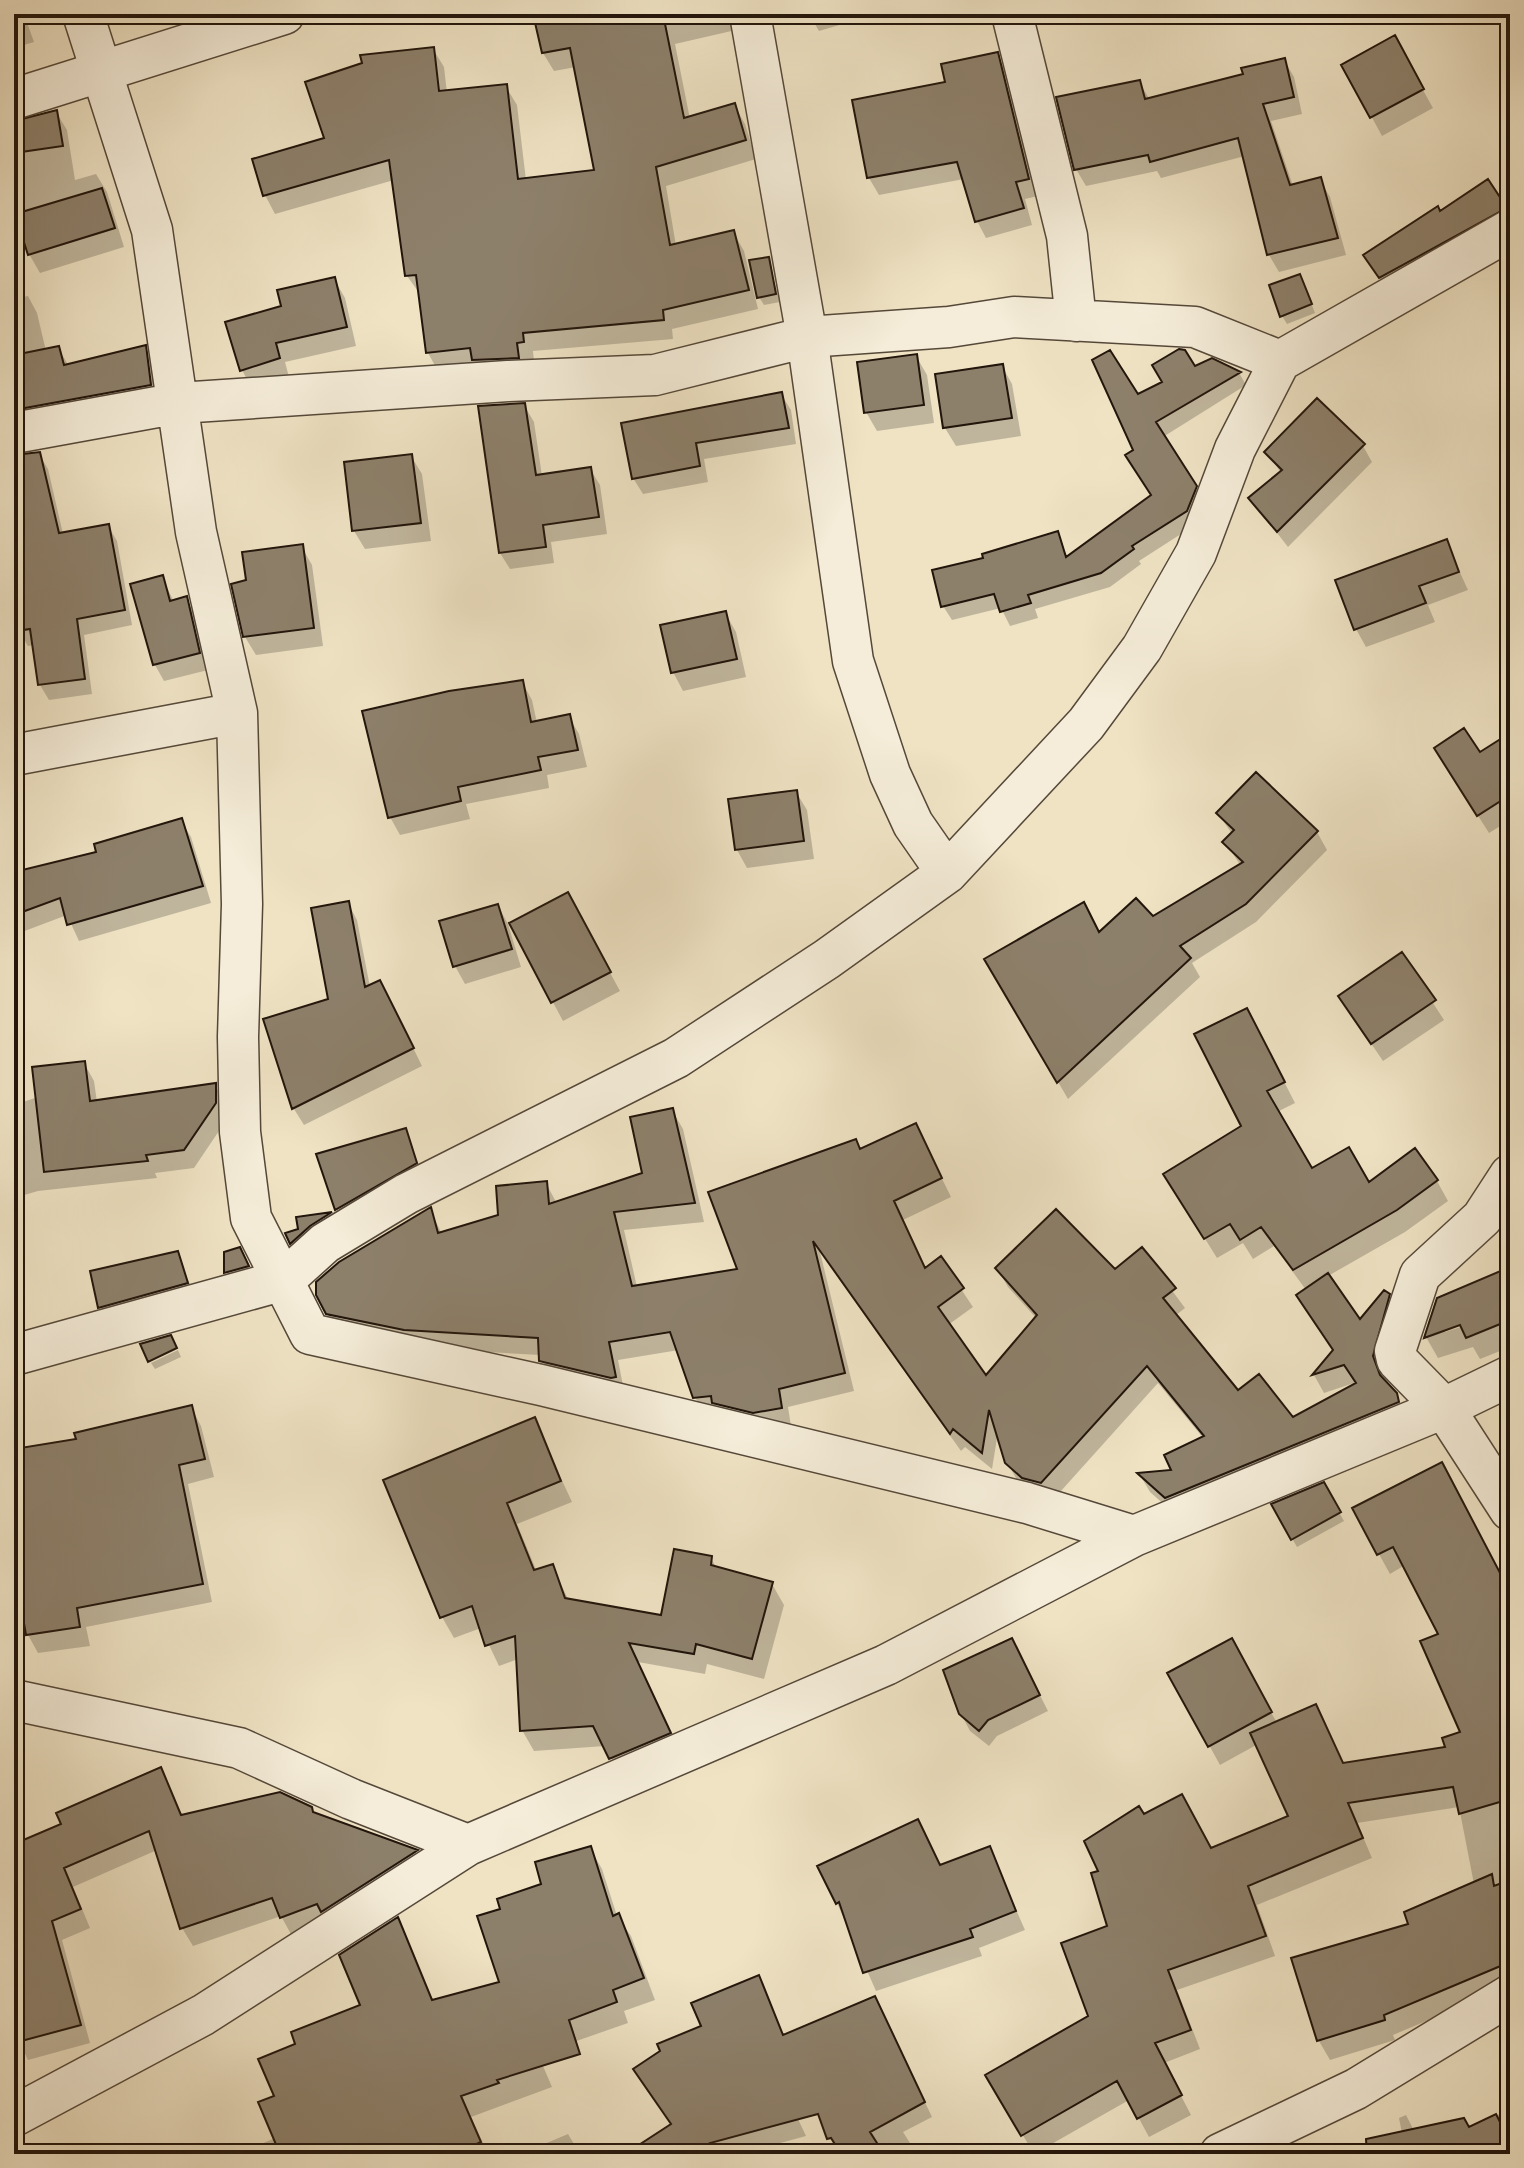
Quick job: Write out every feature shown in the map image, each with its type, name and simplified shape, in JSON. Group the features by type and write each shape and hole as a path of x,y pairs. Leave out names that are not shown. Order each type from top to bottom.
{"street":[{"path":"83,14 152,230 196,532 237,713 242,904 238,1037 240,1132 251,1218 310,1334 541,1385 1027,1503 1134,1536"},
{"path":"14,99 284,14"},
{"path":"750,14 807,337 853,661 890,774 913,824 947,873"},
{"path":"1012,14 1067,236 1076,321"},
{"path":"14,1355 284,1280 325,1243 406,1194 676,1058 827,959 947,873 1086,724 1142,648 1196,553 1235,449 1280,361 1510,230"},
{"path":"14,433 179,403 508,381 655,375 807,337 949,327 1014,317 1195,327 1280,361"},
{"path":"14,755 237,713"},
{"path":"1510,1175 1482,1218 1420,1275 1395,1351 1397,1360 1444,1408 1510,1510"},
{"path":"14,2116 203,2015 468,1845 886,1665 1134,1536 1444,1408 1510,1376"},
{"path":"14,1700 239,1748 351,1799 468,1845"},
{"path":"1220,2154 1356,2089 1510,1995"}],"building":[{"path":"533,14 663,14 684,118 735,103 746,140 656,167 670,245 734,230 749,290 663,310 664,320 523,333 524,342 517,343 519,358 472,360 470,348 426,353 416,275 405,276 389,160 263,196 252,159 324,138 305,82 362,63 360,55 434,47 439,91 507,84 518,179 594,170 570,48 542,53"},
{"path":"1395,35 1424,89 1370,118 1341,65"},
{"path":"998,52 1029,179 1016,182 1024,208 975,222 957,162 867,178 852,100 945,82 941,64"},
{"path":"1285,58 1294,97 1263,104 1290,185 1321,177 1338,238 1267,255 1238,138 1150,162 1148,155 1074,170 1056,97 1140,80 1145,99 1243,74 1241,68"},
{"path":"57,110 63,146 14,153 14,121"},
{"path":"1488,179 1507,208 1379,278 1363,255 1438,206 1440,211"},
{"path":"102,188 115,228 28,255 15,214"},
{"path":"769,257 776,294 757,298 749,260"},
{"path":"1300,274 1312,304 1280,317 1269,285"},
{"path":"335,277 347,327 276,343 280,358 240,371 225,322 281,306 277,290"},
{"path":"146,345 151,385 14,410 14,355 59,346 64,365"},
{"path":"1179,349 1185,350 1195,366 1212,358 1241,372 1156,422 1197,486 1187,511 1132,546 1134,549 1101,573 1028,595 1031,603 1000,612 994,594 941,607 932,570 983,558 982,554 1058,531 1066,557 1151,495 1125,455 1133,450 1092,360 1110,350 1138,394 1162,382 1152,365"},
{"path":"917,354 924,405 864,413 857,362"},
{"path":"1003,364 1012,418 943,428 935,374"},
{"path":"782,392 789,428 696,443 700,466 632,479 621,423"},
{"path":"1317,398 1365,444 1277,532 1248,498 1282,470 1264,452"},
{"path":"525,403 536,475 591,467 599,517 543,525 546,547 499,553 478,406"},
{"path":"40,452 59,533 109,524 125,610 77,619 85,679 38,685 30,629 17,631 14,613 14,455"},
{"path":"412,454 421,523 352,531 344,462"},
{"path":"1447,539 1459,572 1419,586 1426,603 1354,630 1335,580"},
{"path":"303,544 314,628 243,637 231,584 246,580 242,552"},
{"path":"163,575 170,601 187,596 200,653 153,665 130,584"},
{"path":"726,611 737,659 671,673 660,625"},
{"path":"523,680 531,722 570,714 578,750 538,757 541,770 458,787 461,801 388,818 362,711 449,691"},
{"path":"1464,728 1480,752 1510,733 1510,795 1477,816 1434,748"},
{"path":"1256,772 1318,831 1246,904 1180,946 1191,958 1057,1083 984,959 1084,902 1099,932 1136,898 1153,916 1243,862 1222,842 1234,830 1216,813"},
{"path":"797,790 804,841 735,850 728,799"},
{"path":"182,818 203,886 67,925 60,898 14,915 14,872 96,852 94,844"},
{"path":"568,892 611,972 551,1003 509,923"},
{"path":"349,901 365,987 380,980 414,1048 292,1109 263,1019 328,999 311,908"},
{"path":"498,904 512,949 453,967 439,921"},
{"path":"1402,952 1436,1000 1371,1044 1338,996"},
{"path":"1247,1008 1285,1082 1267,1091 1312,1168 1349,1147 1369,1182 1415,1148 1438,1180 1397,1210 1293,1270 1261,1227 1240,1240 1230,1224 1204,1239 1163,1174 1241,1126 1194,1034"},
{"path":"85,1061 90,1101 216,1083 216,1103 184,1150 146,1155 148,1161 44,1172 32,1067"},
{"path":"673,1108 695,1203 614,1212 632,1286 737,1269 708,1192 856,1139 860,1149 916,1123 942,1178 894,1201 925,1268 941,1256 964,1288 938,1307 986,1375 1037,1315 995,1268 1056,1209 1115,1269 1142,1247 1176,1288 1163,1298 1238,1390 1259,1374 1293,1417 1356,1383 1344,1365 1312,1375 1333,1350 1296,1295 1328,1273 1360,1319 1384,1290 1390,1294 1373,1356 1380,1375 1397,1393 1399,1402 1165,1498 1137,1473 1171,1470 1164,1455 1204,1436 1147,1366 1041,1483 1022,1478 1005,1463 989,1410 982,1453 953,1429 950,1434 813,1241 845,1373 779,1389 782,1408 753,1413 712,1403 711,1396 693,1398 670,1332 609,1342 616,1377 611,1378 539,1361 538,1338 404,1330 326,1314 316,1295 316,1282 339,1262 431,1207 438,1233 498,1215 496,1186 547,1181 549,1204 642,1173 630,1117"},
{"path":"406,1128 417,1163 335,1210 316,1154"},
{"path":"332,1212 290,1244 285,1233 298,1229 296,1217"},
{"path":"240,1247 249,1266 224,1273 224,1252"},
{"path":"178,1251 188,1283 98,1308 90,1271"},
{"path":"1510,1267 1510,1320 1466,1338 1460,1325 1424,1338 1437,1298"},
{"path":"171,1335 177,1348 148,1362 140,1344"},
{"path":"192,1405 205,1459 179,1465 203,1584 77,1608 80,1627 26,1635 14,1566 14,1449 76,1439 74,1433"},
{"path":"535,1417 561,1481 507,1503 534,1570 553,1564 565,1598 661,1615 674,1549 712,1556 711,1565 773,1582 752,1659 696,1644 694,1654 629,1643 671,1733 609,1759 593,1726 520,1731 515,1636 485,1646 472,1606 440,1618 383,1480"},
{"path":"1442,1462 1510,1592 1510,1799 1459,1814 1453,1787 1348,1803 1363,1838 1248,1886 1266,1936 1168,1970 1191,2030 1155,2043 1182,2095 1137,2119 1117,2081 1021,2136 985,2075 1088,2016 1061,1943 1107,1926 1091,1873 1098,1871 1084,1841 1139,1806 1144,1814 1182,1794 1211,1848 1288,1816 1250,1733 1316,1704 1343,1763 1445,1747 1442,1738 1460,1732 1420,1641 1438,1634 1393,1547 1377,1555 1352,1508"},
{"path":"1324,1482 1341,1512 1291,1540 1271,1504"},
{"path":"1012,1638 1040,1695 988,1720 979,1731 959,1714 943,1670"},
{"path":"1232,1638 1272,1712 1208,1747 1167,1673"},
{"path":"161,1767 181,1815 280,1792 312,1807 313,1812 418,1850 321,1912 317,1904 280,1918 272,1898 180,1929 149,1831 64,1868 81,1909 52,1921 81,2025 14,2043 14,1844 61,1824 56,1813"},
{"path":"918,1819 940,1865 990,1846 1016,1911 970,1929 973,1937 863,1973 839,1902 836,1904 817,1866"},
{"path":"591,1846 613,1916 619,1913 644,1978 613,1990 617,2002 569,2020 580,2054 497,2080 499,2083 461,2096 481,2142 454,2154 280,2154 258,2102 274,2096 258,2059 295,2044 291,2032 360,2005 339,1955 398,1917 432,2000 499,1982 477,1916 500,1909 497,1899 541,1884 535,1862"},
{"path":"1492,1874 1494,1886 1510,1880 1510,1962 1384,2015 1385,2020 1317,2041 1291,1958 1408,1924 1404,1912"},
{"path":"759,1975 783,2035 875,1996 925,2102 870,2132 884,2154 841,2154 831,2138 827,2139 818,2114 710,2143 717,2154 625,2154 671,2124 633,2069 660,2051 657,2044 701,2026 691,2003"},
{"path":"1496,2114 1510,2142 1510,2154 1367,2154 1366,2139 1464,2118 1469,2127"}]}
